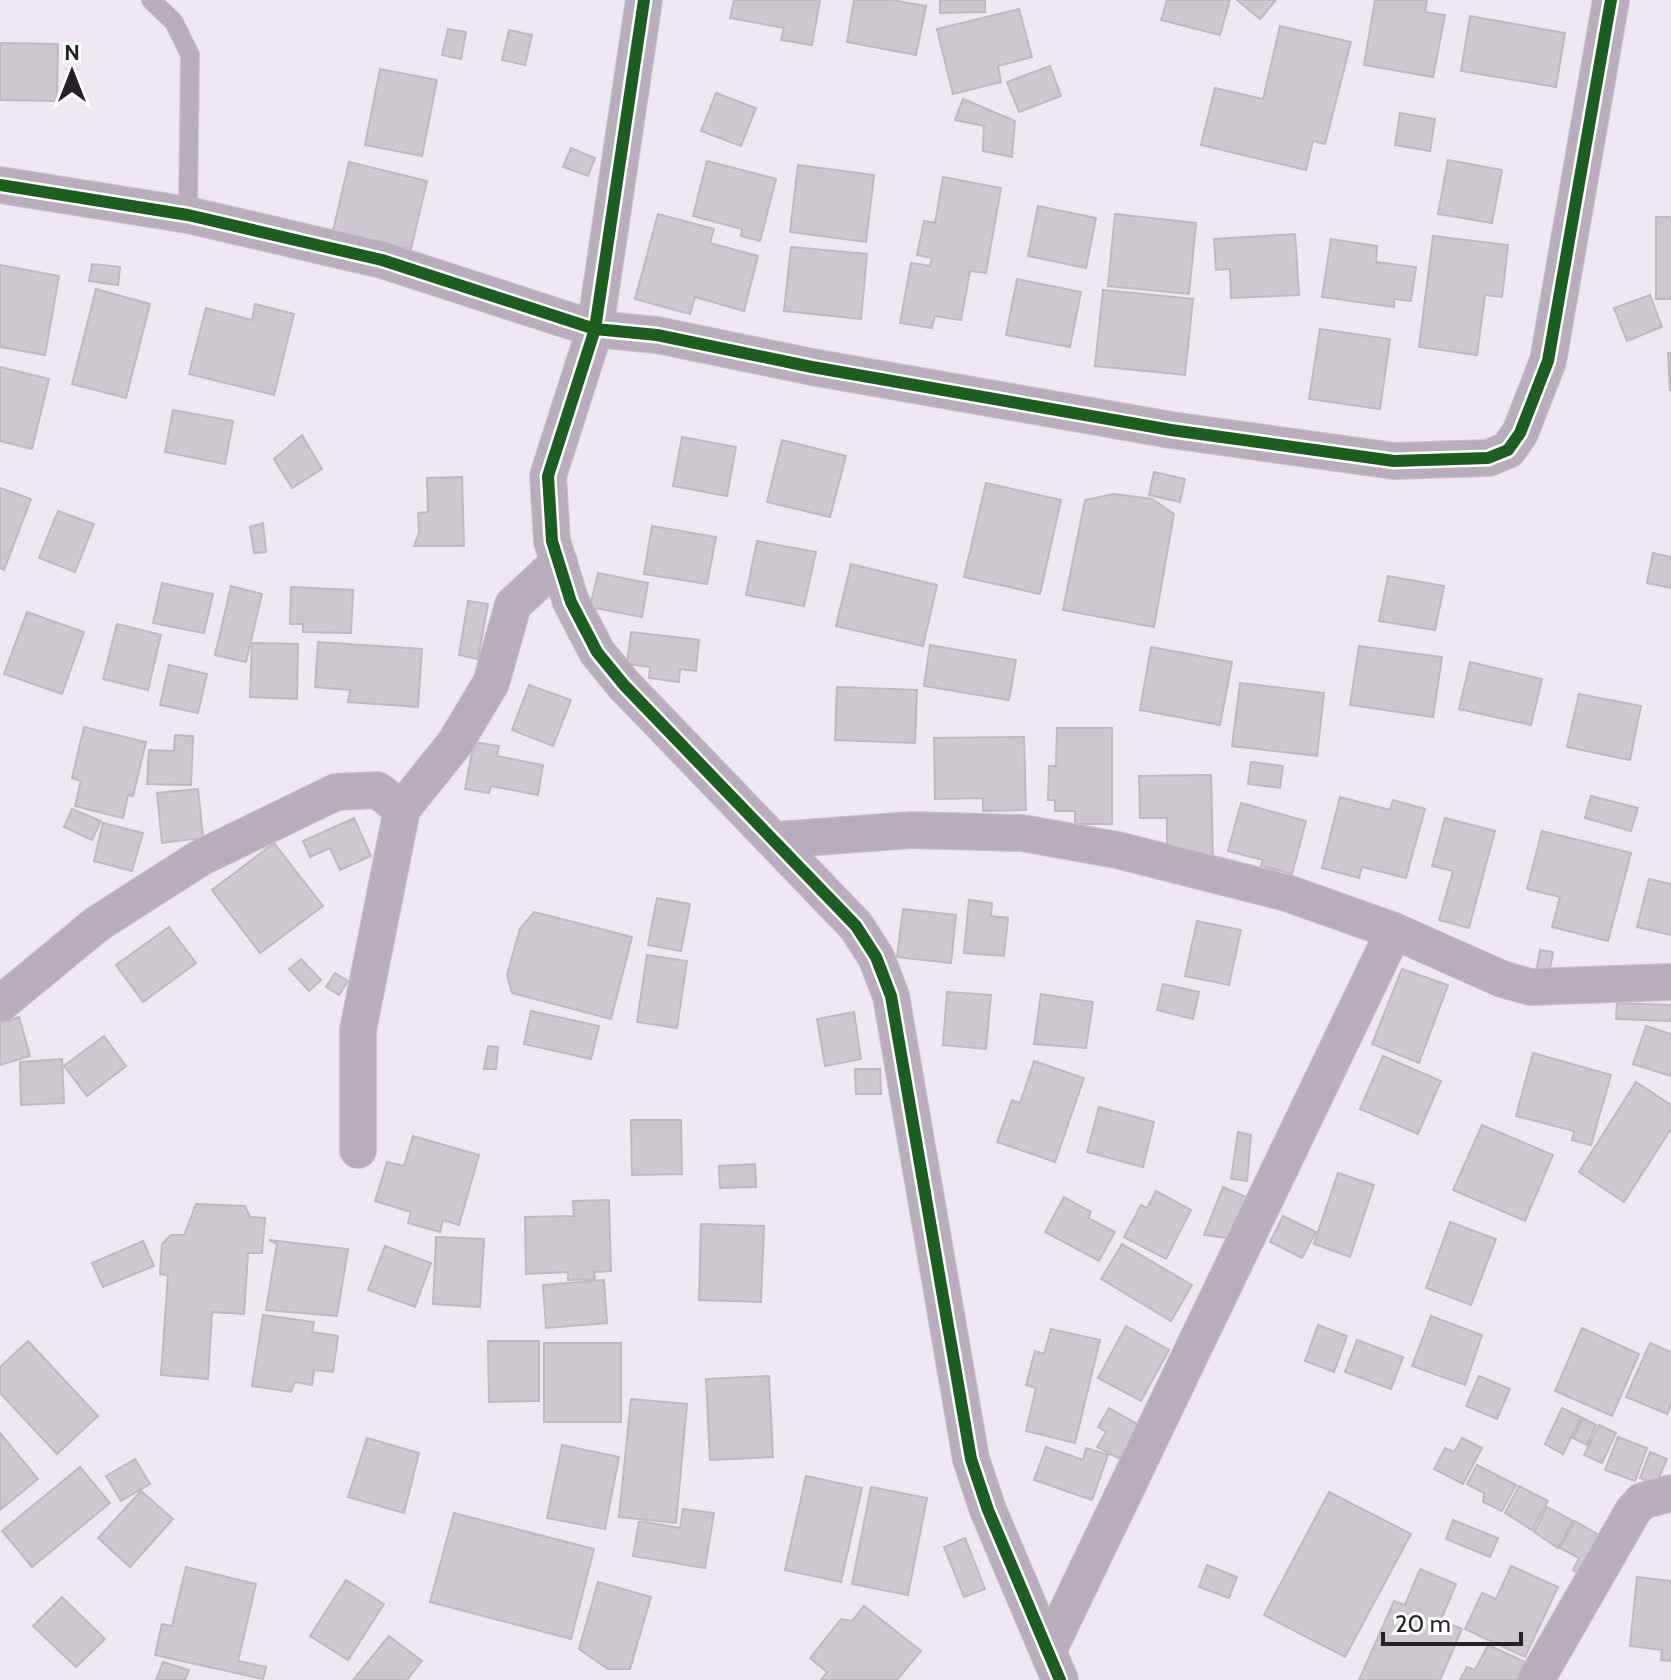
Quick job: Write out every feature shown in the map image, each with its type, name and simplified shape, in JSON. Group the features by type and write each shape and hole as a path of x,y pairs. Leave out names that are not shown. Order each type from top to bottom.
{"street":[{"path":"644,0 595,329 548,476 552,541 571,602 597,652 624,685 777,840 856,926 876,957 891,996 971,1459 988,1510 1054,1665"},
{"path":"0,185 188,215 382,260 595,329 657,335 812,367 1171,430 1394,461 1488,458 1508,450 1520,433 1548,361 1611,0"},
{"path":"358,1150 358,1030 402,809 455,743 491,683 513,605 559,562"},
{"path":"0,1004 97,924 187,866 336,792 377,790 402,809"},
{"path":"777,840 911,830 1022,833 1117,850 1287,893 1394,931 1502,979 1530,987 1562,989 1671,982"},
{"path":"1054,1665 1394,931"},
{"path":"1536,1680 1633,1511 1642,1501 1671,1493"}],"lane":[{"path":"151,0 174,22 190,55 188,215"}],"building":[{"path":"734,0 820,0 812,45 781,40 784,28 730,18"},
{"path":"854,0 892,0 926,6 916,55 847,42"},
{"path":"940,0 985,0 985,12 940,13"},
{"path":"1167,0 1230,0 1220,35 1161,20"},
{"path":"1237,0 1276,0 1260,19"},
{"path":"1375,0 1427,0 1425,12 1445,15 1433,77 1364,65"},
{"path":"1019,9 1032,57 998,66 1001,82 953,94 937,29"},
{"path":"1470,16 1565,33 1556,87 1461,71"},
{"path":"1280,26 1351,42 1325,144 1313,141 1306,170 1201,145 1215,88 1263,99"},
{"path":"448,29 466,32 461,59 442,55"},
{"path":"509,30 532,35 525,65 502,60"},
{"path":"0,43 58,44 57,101 0,100"},
{"path":"1050,66 1061,96 1019,112 1007,82"},
{"path":"380,69 437,80 422,156 365,145"},
{"path":"716,93 756,108 741,146 701,131"},
{"path":"963,99 1015,121 1012,157 983,151 984,126 955,120"},
{"path":"1400,113 1435,119 1430,151 1395,145"},
{"path":"571,148 595,158 588,176 563,167"},
{"path":"1448,160 1502,170 1492,223 1438,214"},
{"path":"707,161 776,179 760,241 741,236 742,229 693,216"},
{"path":"349,162 427,181 411,249 333,231"},
{"path":"798,165 874,175 866,242 790,232"},
{"path":"943,177 1001,188 986,273 970,271 961,320 935,316 932,328 900,323 911,263 930,266 932,258 917,255 924,221 935,223"},
{"path":"1038,206 1096,218 1086,268 1028,256"},
{"path":"658,214 714,229 710,243 758,256 744,311 695,297 690,314 635,299"},
{"path":"1115,214 1196,223 1189,294 1108,286"},
{"path":"1656,217 1671,217 1671,299 1656,299"},
{"path":"1295,234 1299,295 1231,298 1230,269 1216,270 1214,239"},
{"path":"1433,236 1508,245 1502,297 1485,295 1477,355 1419,347"},
{"path":"1331,239 1377,246 1376,262 1416,267 1411,301 1394,299 1394,307 1322,297"},
{"path":"791,247 867,254 861,319 784,311"},
{"path":"92,264 120,267 118,285 89,281"},
{"path":"0,265 59,276 45,355 0,347"},
{"path":"1017,279 1081,292 1070,347 1006,335"},
{"path":"96,289 150,304 126,398 72,384"},
{"path":"1103,290 1193,299 1185,375 1095,366"},
{"path":"1650,295 1662,327 1627,341 1614,308"},
{"path":"255,304 294,314 274,395 189,374 206,308 252,320"},
{"path":"1320,329 1390,339 1380,409 1309,399"},
{"path":"1668,353 1671,353 1671,390 1670,390"},
{"path":"0,367 49,379 32,449 0,441"},
{"path":"173,410 233,421 225,464 165,452"},
{"path":"302,435 322,469 292,488 274,459"},
{"path":"682,437 736,447 727,496 673,486"},
{"path":"782,440 846,456 830,517 767,502"},
{"path":"1154,472 1185,479 1180,502 1149,495"},
{"path":"462,477 464,546 414,546 419,533 418,513 428,512 427,478"},
{"path":"986,483 1061,500 1040,594 964,577"},
{"path":"0,488 31,499 4,570 0,568"},
{"path":"1114,494 1152,499 1174,514 1154,627 1063,610 1085,500"},
{"path":"58,511 94,524 75,572 39,558"},
{"path":"263,523 266,552 254,553 250,527"},
{"path":"652,526 716,537 707,584 644,574"},
{"path":"757,541 816,552 804,606 746,595"},
{"path":"1653,553 1671,557 1671,588 1647,583"},
{"path":"851,564 937,585 923,646 836,626"},
{"path":"598,573 648,583 642,617 590,607"},
{"path":"1388,576 1444,586 1435,630 1379,621"},
{"path":"162,583 213,594 204,633 153,623"},
{"path":"231,586 262,594 246,662 215,655"},
{"path":"291,587 353,590 351,633 303,632 303,624 290,624"},
{"path":"468,601 488,604 478,659 459,655"},
{"path":"27,612 84,632 62,694 4,674"},
{"path":"117,624 161,635 148,690 103,679"},
{"path":"631,632 699,640 696,671 680,669 679,682 649,678 650,667 627,664"},
{"path":"318,642 422,649 418,707 348,702 350,690 315,687"},
{"path":"252,643 298,644 297,699 250,697"},
{"path":"930,645 1016,660 1009,700 924,686"},
{"path":"1359,646 1442,657 1433,717 1350,705"},
{"path":"1151,647 1232,662 1220,725 1140,710"},
{"path":"1470,662 1542,679 1531,725 1459,709"},
{"path":"169,665 207,674 198,713 160,705"},
{"path":"1240,683 1324,693 1317,756 1232,746"},
{"path":"529,685 571,700 553,746 512,730"},
{"path":"837,687 917,690 915,743 835,740"},
{"path":"1579,694 1641,706 1630,760 1567,747"},
{"path":"84,727 146,742 133,796 128,795 123,818 75,806 81,781 72,778"},
{"path":"1057,728 1112,728 1112,824 1075,824 1075,811 1055,811 1055,800 1048,800 1049,766 1056,766"},
{"path":"175,735 193,736 191,785 147,784 149,750 174,751"},
{"path":"1024,737 1026,810 983,811 983,798 935,799 934,738"},
{"path":"474,742 499,746 497,756 543,765 538,795 491,786 489,793 465,789"},
{"path":"1251,762 1283,766 1280,788 1248,784"},
{"path":"1211,775 1213,860 1167,861 1167,818 1140,818 1139,776"},
{"path":"198,789 203,838 162,843 157,793"},
{"path":"1591,796 1638,808 1631,831 1585,818"},
{"path":"1340,797 1390,810 1393,800 1425,809 1406,878 1362,867 1359,878 1322,868"},
{"path":"1241,803 1306,821 1292,874 1261,866 1263,860 1228,851"},
{"path":"72,809 101,821 92,840 64,827"},
{"path":"354,818 371,856 340,870 330,848 310,857 303,841"},
{"path":"1445,818 1495,831 1469,928 1439,920 1453,871 1432,866"},
{"path":"103,823 143,833 132,871 94,861"},
{"path":"1542,831 1631,853 1608,941 1552,927 1560,897 1527,889"},
{"path":"274,843 323,906 260,953 212,890"},
{"path":"1649,879 1671,884 1671,935 1637,927"},
{"path":"657,898 690,904 681,951 648,945"},
{"path":"969,900 992,903 991,916 1008,918 1004,956 964,953"},
{"path":"903,909 956,915 951,963 897,957"},
{"path":"534,912 632,937 611,1019 512,993 507,975 520,929"},
{"path":"1197,921 1241,930 1229,985 1185,976"},
{"path":"169,927 196,963 143,1002 116,965"},
{"path":"1540,950 1553,952 1549,975 1536,973"},
{"path":"647,955 687,961 677,1028 637,1022"},
{"path":"301,959 321,980 309,991 289,969"},
{"path":"1402,969 1448,985 1419,1063 1372,1044"},
{"path":"335,973 348,981 339,995 326,987"},
{"path":"1163,984 1199,992 1193,1019 1157,1010"},
{"path":"947,992 991,995 986,1049 943,1045"},
{"path":"1041,994 1093,1002 1086,1048 1034,1044"},
{"path":"1617,1003 1671,1005 1671,1021 1616,1019"},
{"path":"531,1011 599,1026 591,1059 524,1044"},
{"path":"854,1012 861,1059 825,1066 817,1019"},
{"path":"19,1017 30,1056 0,1065 0,1023"},
{"path":"1646,1026 1671,1034 1671,1076 1633,1064"},
{"path":"104,1036 126,1066 87,1096 64,1066"},
{"path":"488,1046 498,1047 496,1069 484,1069"},
{"path":"1533,1053 1611,1075 1591,1145 1572,1140 1574,1131 1516,1116"},
{"path":"1383,1056 1441,1081 1418,1134 1360,1109"},
{"path":"62,1059 64,1103 21,1105 20,1062"},
{"path":"1034,1061 1084,1078 1055,1162 997,1142 1012,1100 1020,1103"},
{"path":"855,1069 880,1069 881,1094 856,1094"},
{"path":"1636,1082 1671,1105 1671,1129 1624,1202 1579,1172"},
{"path":"1099,1107 1154,1122 1143,1167 1087,1152"},
{"path":"631,1120 681,1120 682,1174 632,1175"},
{"path":"1482,1125 1553,1155 1525,1221 1453,1190"},
{"path":"1238,1132 1251,1135 1247,1181 1231,1179"},
{"path":"413,1136 479,1155 459,1225 443,1220 440,1232 408,1223 411,1212 375,1201 387,1162 404,1166"},
{"path":"755,1164 756,1187 720,1188 719,1166"},
{"path":"1338,1173 1374,1185 1350,1257 1314,1244"},
{"path":"1223,1187 1251,1199 1233,1239 1204,1235"},
{"path":"1156,1191 1191,1210 1166,1259 1124,1237 1141,1205 1147,1208"},
{"path":"1064,1197 1091,1212 1088,1218 1115,1232 1099,1261 1045,1232"},
{"path":"609,1200 611,1271 594,1272 595,1279 568,1280 568,1272 526,1274 525,1217 574,1216 573,1201"},
{"path":"196,1204 245,1206 250,1217 265,1218 262,1253 248,1253 244,1314 212,1312 208,1379 161,1375 168,1275 160,1274 162,1244 171,1235 184,1235"},
{"path":"1283,1216 1316,1232 1302,1258 1270,1242"},
{"path":"1450,1222 1496,1239 1471,1305 1426,1288"},
{"path":"701,1224 764,1226 761,1302 699,1300"},
{"path":"436,1237 484,1239 480,1307 433,1304"},
{"path":"269,1240 348,1249 337,1316 266,1310 277,1244"},
{"path":"143,1241 154,1266 103,1287 92,1263"},
{"path":"1122,1244 1192,1285 1171,1321 1101,1279"},
{"path":"385,1246 431,1263 415,1307 368,1290"},
{"path":"604,1280 607,1323 546,1328 543,1285"},
{"path":"263,1315 314,1322 312,1332 338,1336 333,1372 314,1370 312,1385 295,1382 291,1392 252,1386"},
{"path":"1431,1316 1482,1335 1465,1385 1412,1366"},
{"path":"1318,1325 1347,1336 1334,1372 1305,1361"},
{"path":"1126,1326 1169,1350 1141,1401 1098,1378"},
{"path":"1582,1328 1639,1354 1612,1416 1555,1391"},
{"path":"1051,1329 1100,1340 1075,1443 1026,1431 1036,1388 1026,1385 1035,1351 1044,1354"},
{"path":"1357,1340 1403,1357 1391,1389 1345,1372"},
{"path":"28,1341 98,1416 57,1454 0,1393 0,1367"},
{"path":"488,1341 539,1341 539,1401 489,1402"},
{"path":"544,1343 621,1343 621,1422 544,1422"},
{"path":"1650,1343 1671,1352 1671,1404 1667,1414 1626,1397"},
{"path":"769,1376 773,1457 710,1460 706,1379"},
{"path":"1479,1376 1510,1389 1497,1419 1466,1406"},
{"path":"631,1399 687,1404 676,1523 619,1517"},
{"path":"1109,1408 1139,1425 1120,1459 1097,1447 1106,1432 1098,1427"},
{"path":"1562,1408 1581,1417 1563,1454 1545,1444"},
{"path":"1583,1418 1596,1425 1587,1445 1573,1438"},
{"path":"1599,1425 1616,1433 1602,1463 1584,1455"},
{"path":"0,1433 38,1479 0,1510"},
{"path":"1618,1437 1647,1448 1635,1481 1605,1470"},
{"path":"367,1438 419,1453 404,1513 348,1497"},
{"path":"1462,1438 1482,1448 1463,1484 1434,1469 1445,1448 1454,1452"},
{"path":"562,1445 619,1457 605,1529 547,1518"},
{"path":"1046,1447 1083,1460 1086,1448 1108,1455 1092,1500 1034,1480"},
{"path":"1650,1452 1667,1459 1656,1484 1640,1478"},
{"path":"135,1459 150,1484 121,1501 106,1476"},
{"path":"1477,1465 1516,1485 1502,1511 1483,1502 1484,1493 1467,1484"},
{"path":"80,1467 110,1503 32,1567 2,1531"},
{"path":"806,1476 862,1488 841,1582 785,1570"},
{"path":"1519,1486 1548,1501 1532,1530 1505,1513"},
{"path":"871,1487 927,1498 908,1595 852,1584"},
{"path":"141,1491 173,1519 130,1567 98,1538"},
{"path":"1329,1492 1411,1534 1345,1657 1264,1615"},
{"path":"1547,1507 1573,1521 1558,1548 1534,1532"},
{"path":"683,1509 714,1513 705,1568 633,1556 639,1521 680,1528"},
{"path":"454,1513 594,1549 571,1639 430,1602"},
{"path":"1453,1520 1498,1538 1490,1557 1446,1539"},
{"path":"1575,1521 1604,1538 1583,1576 1573,1570 1579,1558 1560,1548"},
{"path":"965,1538 985,1589 964,1597 944,1547"},
{"path":"1207,1565 1237,1577 1229,1598 1199,1587"},
{"path":"1511,1566 1558,1587 1525,1657 1465,1629 1482,1593 1496,1599"},
{"path":"186,1567 256,1584 238,1661 266,1667 263,1679 155,1655 162,1624 172,1626"},
{"path":"1420,1569 1456,1584 1441,1620 1462,1629 1440,1680 1359,1680 1394,1601 1405,1605"},
{"path":"1637,1577 1671,1581 1671,1661 1661,1660 1662,1650 1630,1646"},
{"path":"346,1580 384,1604 348,1660 310,1636"},
{"path":"598,1582 651,1597 630,1669 608,1669 579,1649"},
{"path":"62,1597 105,1639 76,1667 33,1626"},
{"path":"864,1606 921,1651 897,1680 821,1680 827,1672 810,1658 841,1619 852,1621"},
{"path":"389,1636 422,1661 407,1680 353,1680"},
{"path":"1488,1645 1525,1662 1517,1680 1460,1680 1467,1667 1475,1670"},
{"path":"163,1662 189,1670 185,1680 156,1680"}],"cycle path":[{"path":"644,0 595,329 548,476 552,541 571,602 597,652 624,685 856,926 876,957 891,996 971,1459 988,1510 1060,1680"},
{"path":"0,185 188,215 382,260 595,329 657,335 812,367 1171,430 1394,461 1488,458 1508,450 1520,433 1548,361 1611,0"}]}
